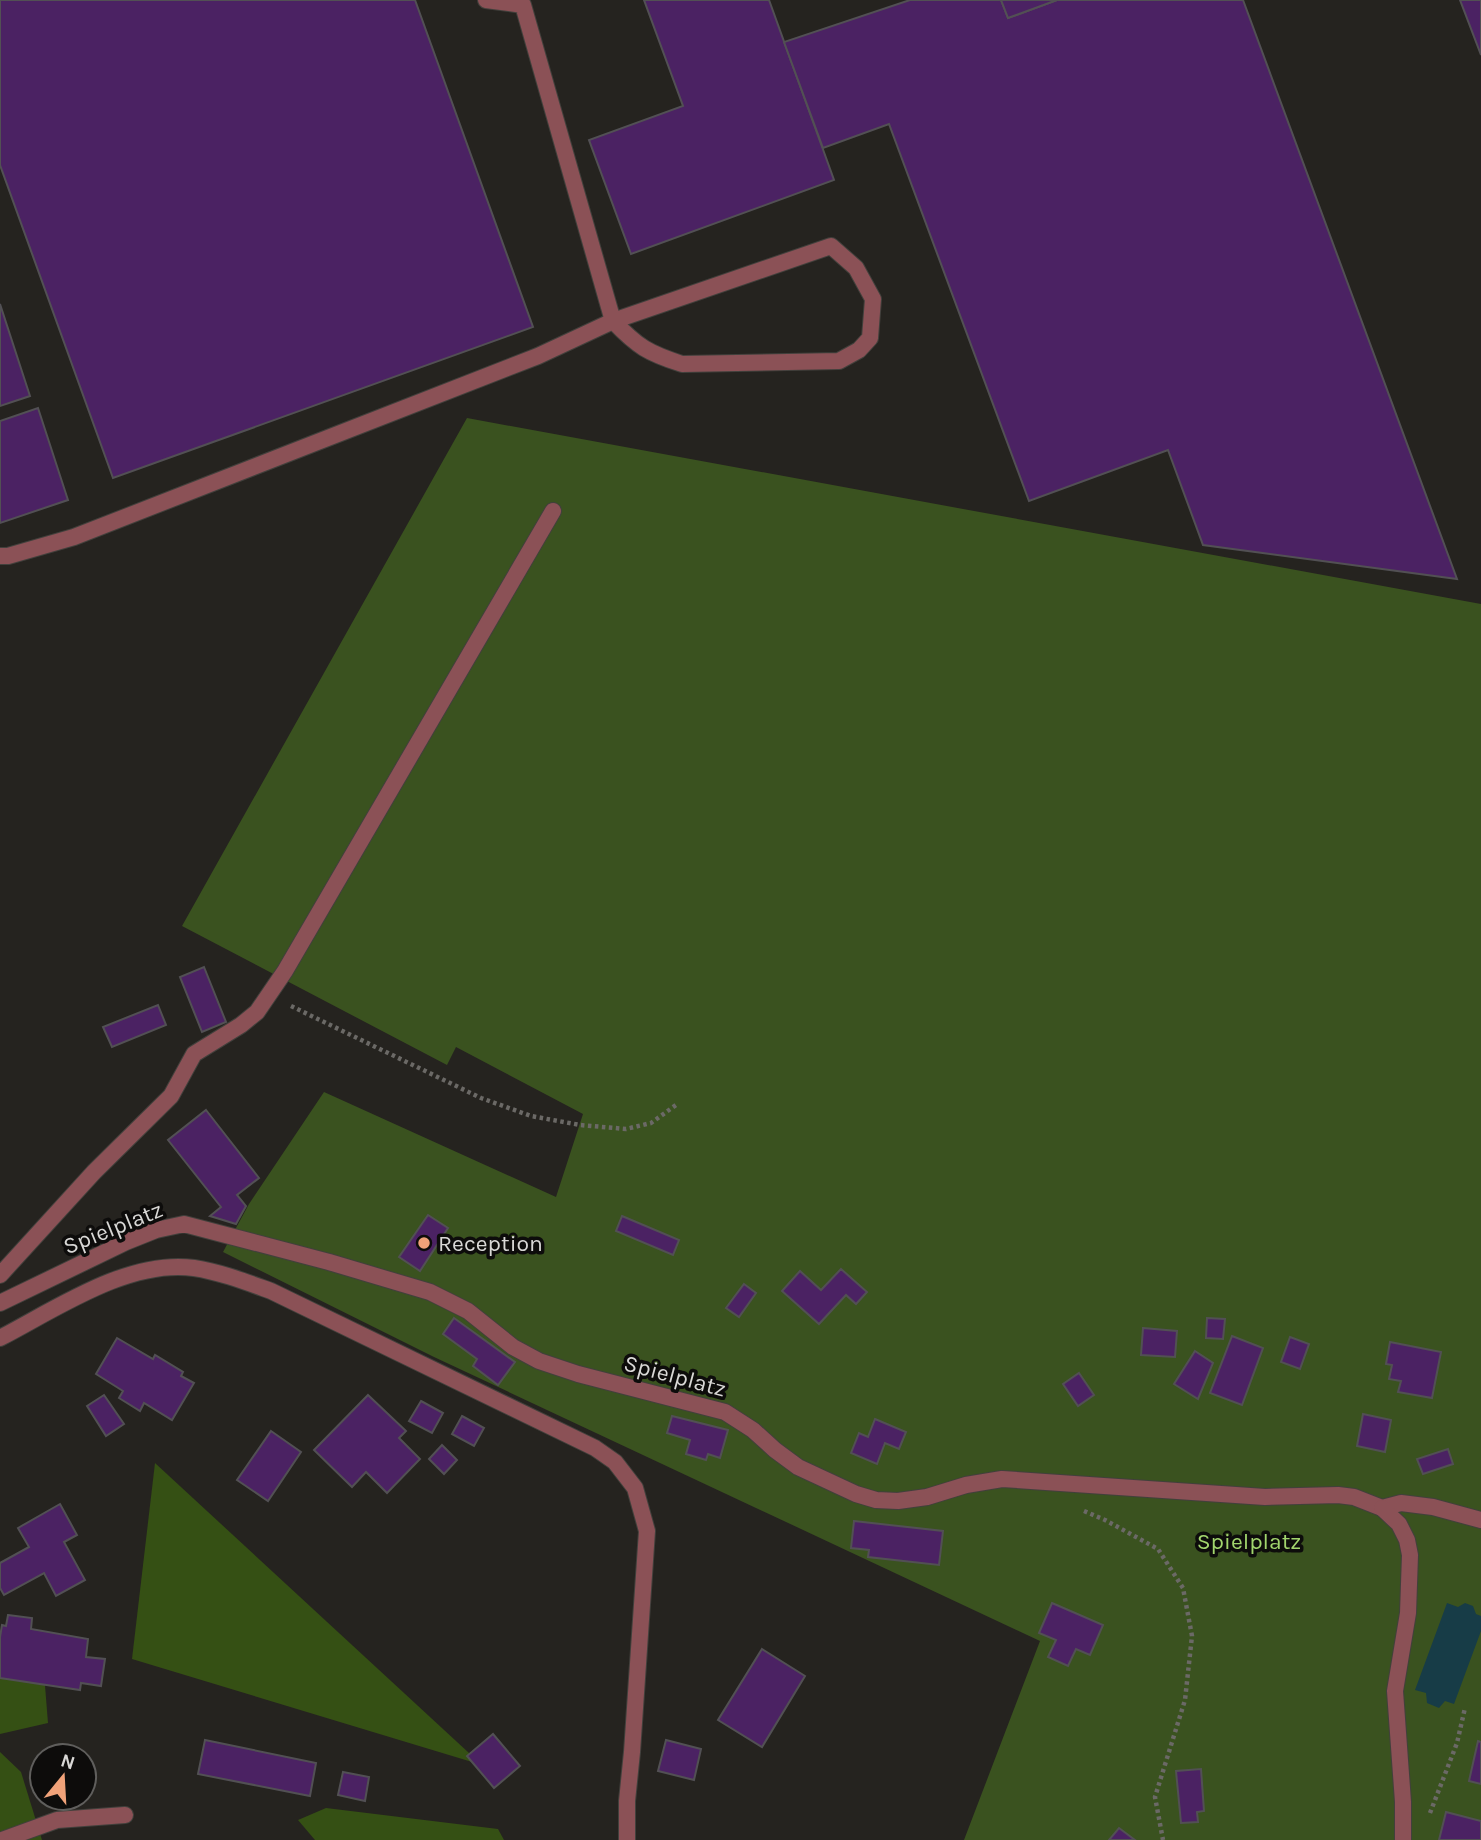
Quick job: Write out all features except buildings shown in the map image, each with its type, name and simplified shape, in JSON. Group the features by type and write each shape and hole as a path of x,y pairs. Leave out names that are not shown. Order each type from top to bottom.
{"lane":[{"path":"0,556 74,537 538,356 613,321 831,246 856,268 873,299 870,338 859,350 839,361 682,364 657,356 634,343 613,321 523,5 486,0"},
{"path":"0,1275 94,1172 171,1097 194,1054 257,1012 285,971 554,511"},
{"name":"Spielplatz","path":"0,1303 126,1242 156,1230 184,1224 430,1292 468,1311 513,1347 539,1361 578,1374 725,1412 753,1430 798,1467 856,1494 876,1500 898,1501 927,1497 966,1485 1002,1479 1265,1497 1338,1495 1354,1497 1382,1508 1401,1503 1433,1507 1481,1520"},
{"path":"0,1338 120,1277 153,1269 192,1268 271,1291 595,1448 615,1462 635,1488 647,1531 632,1752 626,1801 627,1840"},
{"path":"1382,1508 1399,1524 1407,1540 1410,1555 1408,1613 1395,1691 1403,1840"},
{"path":"2,1840 57,1820 125,1815"}],"path":[{"path":"268,995 481,1098 531,1116 580,1125 626,1129 651,1123 676,1105"},
{"path":"1080,1510 1105,1520 1158,1549 1182,1588 1192,1636 1185,1700 1155,1797 1163,1840"},
{"path":"1429,1816 1457,1743 1465,1708"}],"green space":[{"path":"467,418 1481,604 1481,1840 964,1840 1040,1641 434,1357 223,1252 249,1204 324,1092 556,1197 583,1114 456,1047 447,1065 182,926"},
{"path":"155,1463 482,1765 132,1659"},
{"path":"0,1655 44,1673 48,1723 0,1734"},
{"path":"0,1752 21,1772 28,1795 28,1812 33,1812 42,1840 0,1840"},
{"path":"326,1808 498,1829 504,1840 315,1840 298,1820"}],"water":[{"path":"1447,1603 1458,1607 1465,1603 1473,1606 1476,1614 1481,1616 1481,1631 1454,1704 1445,1701 1439,1708 1427,1703 1426,1693 1415,1690"}],"place":[{"name":"Reception","path":"424,1243"}]}
